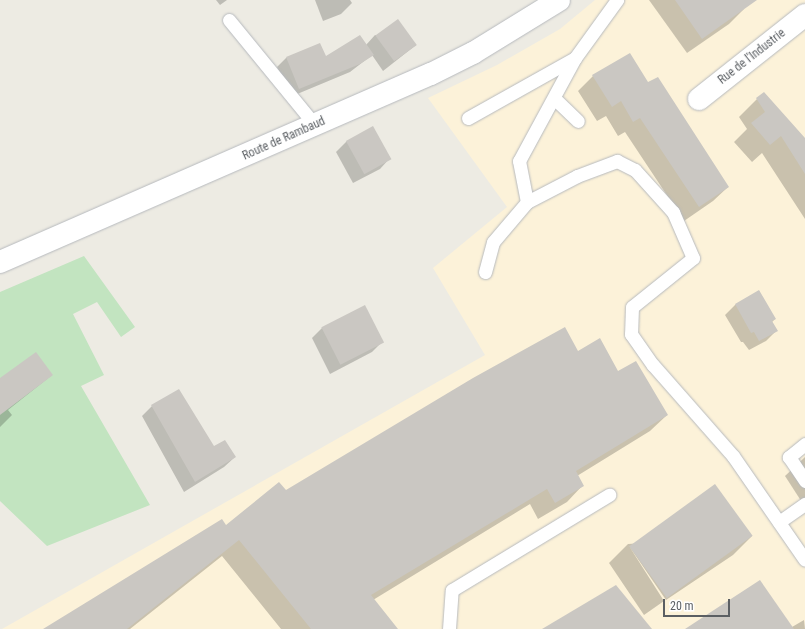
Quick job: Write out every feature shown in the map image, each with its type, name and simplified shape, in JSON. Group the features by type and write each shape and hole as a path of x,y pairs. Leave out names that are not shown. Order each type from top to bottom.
{"street":[{"name":"Route de Rambaud","path":"0,262 315,125 473,53 559,0"},
{"name":"Rue de l'Industrie","path":"699,99 805,15"}],"lane":[{"path":"527,202 519,161 575,58 617,0"},
{"path":"229,20 315,125"},
{"path":"468,118 575,58"},
{"path":"554,98 578,121"},
{"path":"485,272 492,242 527,202 577,176 617,160 635,170 673,212 693,258 632,307 631,334 653,365 733,456 805,560"},
{"path":"805,444 789,457 805,481"},
{"path":"449,629 452,590 609,496"},
{"path":"778,522 805,504"}],"shaded area":[{"path":"595,0 805,0 805,629 2,629 485,355 433,268 507,207 428,98 497,65 560,29"}],"green space":[{"path":"84,256 135,327 121,337 97,302 73,314 104,375 81,386 150,505 47,546 0,501 0,292"}],"building":[{"path":"675,0 757,0 702,39"},
{"path":"398,19 417,45 394,61 375,35"},
{"path":"360,35 374,55 360,64 299,89 286,57 320,43 326,56"},
{"path":"630,53 648,82 658,77 729,187 699,207 640,118 633,122 621,101 612,107 592,75"},
{"path":"764,92 805,138 805,174 781,136 770,145 751,123 765,112 756,98"},
{"path":"373,126 391,159 364,174 346,141"},
{"path":"759,290 776,319 772,321 778,331 759,341 754,332 751,333 735,304"},
{"path":"365,305 384,342 340,365 321,327"},
{"path":"565,327 578,351 600,338 618,371 636,361 668,415 576,471 584,486 555,503 547,489 371,595 398,629 311,629 239,540 127,629 43,629 222,519 226,525 279,482 286,490 473,378"},
{"path":"36,352 53,375 0,415 0,378"},
{"path":"179,389 214,446 225,440 236,457 195,482 151,405"},
{"path":"715,484 753,536 667,598 629,546"},
{"path":"760,580 794,629 685,629 717,608"},
{"path":"616,585 652,629 542,629"}]}
